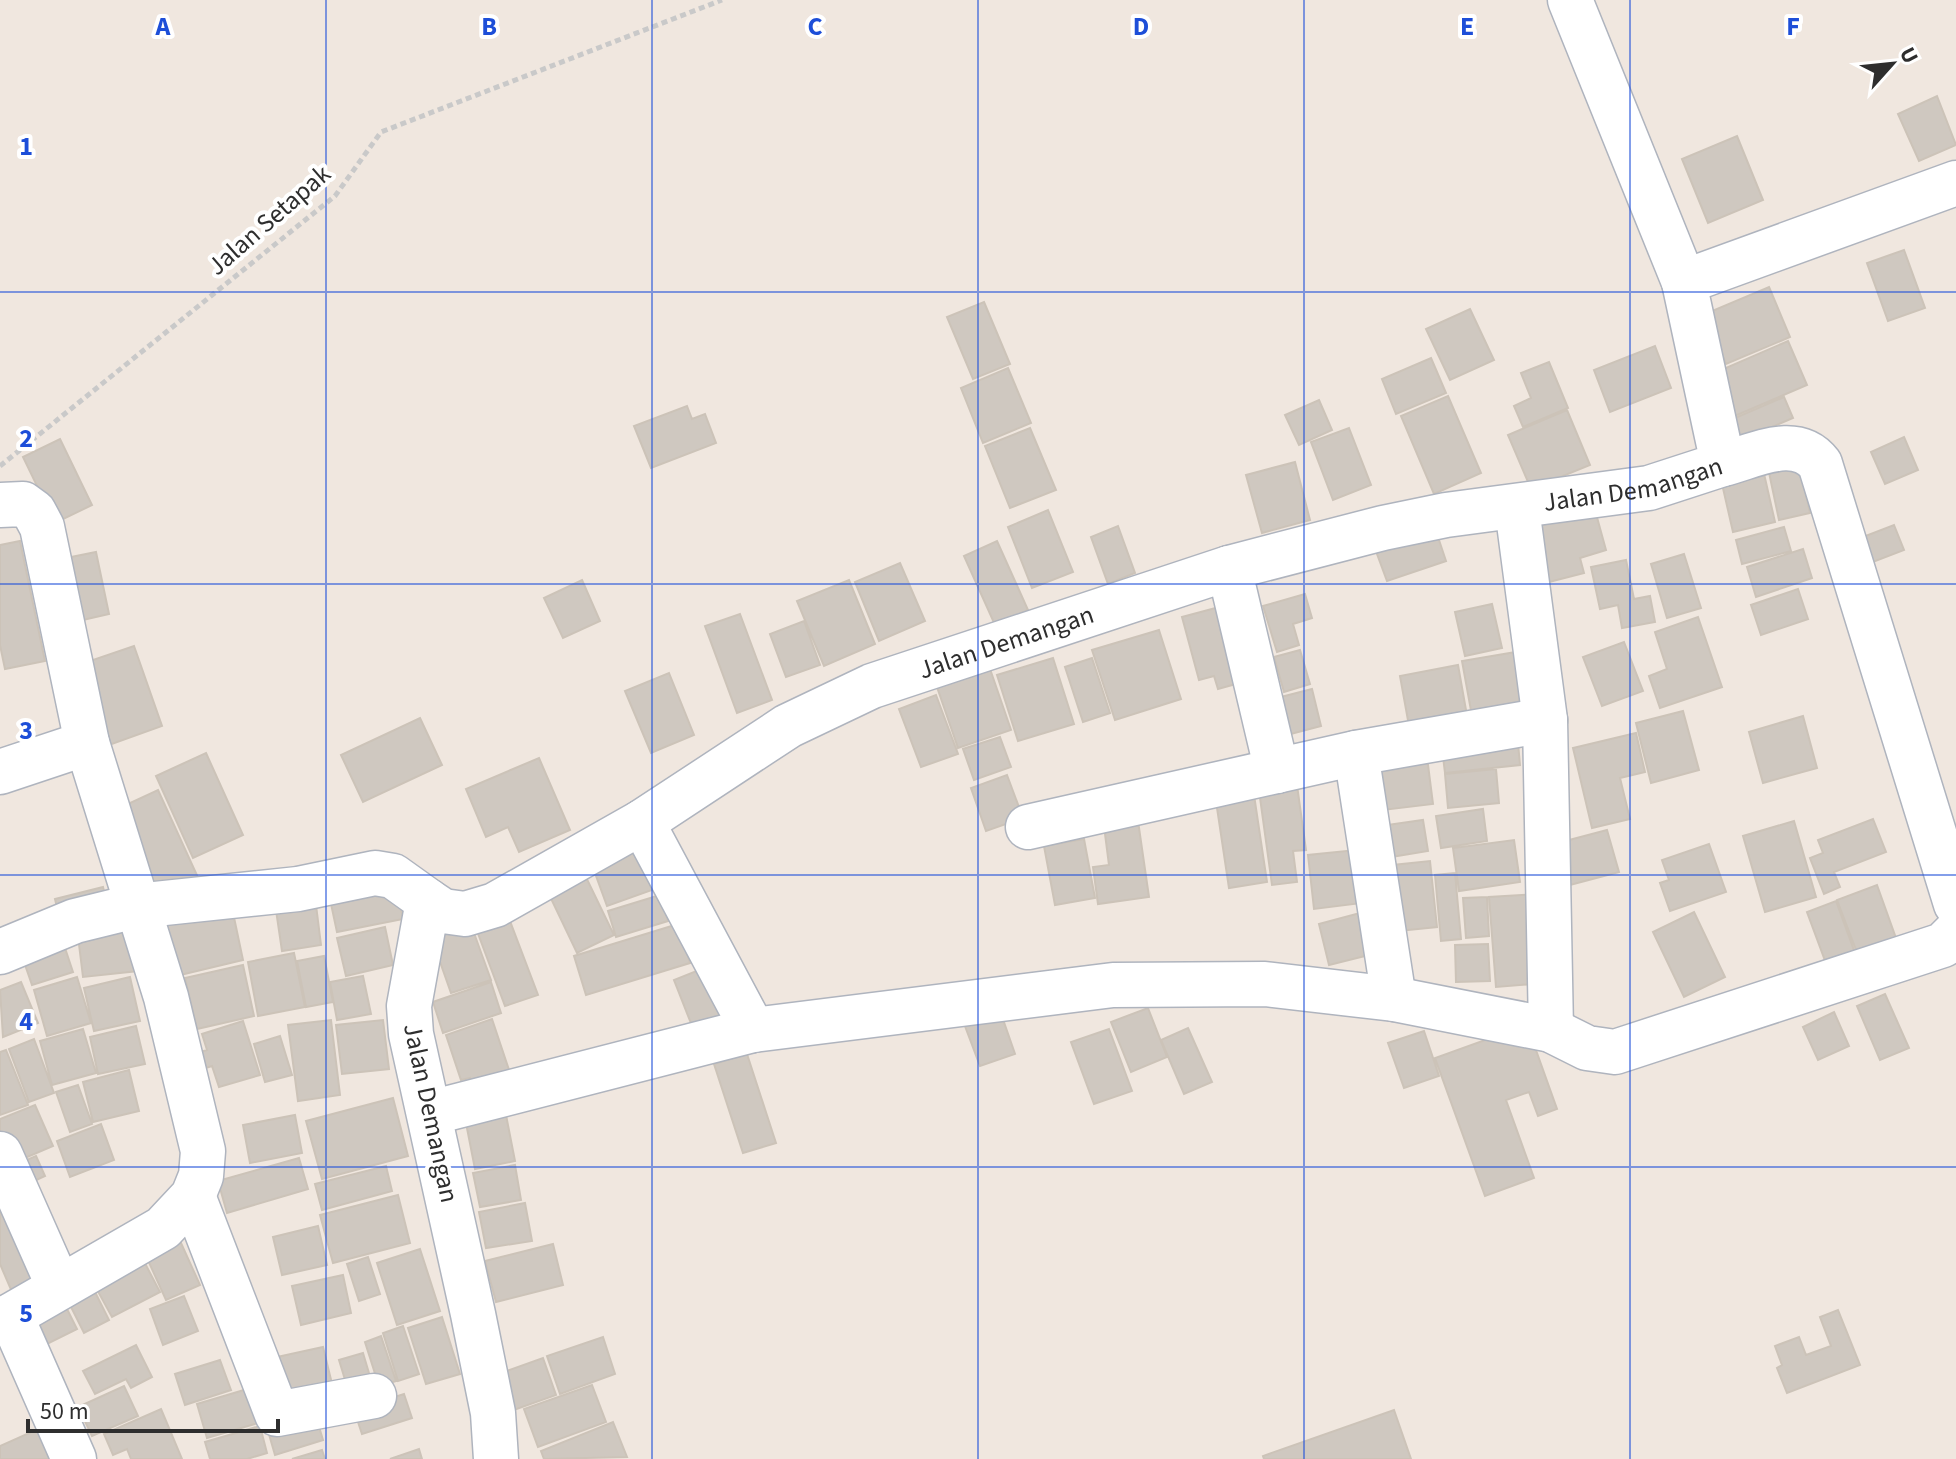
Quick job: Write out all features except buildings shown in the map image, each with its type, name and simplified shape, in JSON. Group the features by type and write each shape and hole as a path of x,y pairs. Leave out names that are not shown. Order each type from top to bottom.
{"street":[{"name":"Jalan Demangan","path":"496,1459 487,1385 411,1034 409,1006 428,901 443,911 465,914 495,905 642,822 788,726 872,686 1229,568 1412,521 1649,488 1723,464 1684,282 1570,0"},
{"path":"1684,282 1956,183"},
{"path":"1723,464 1791,446 1803,447 1820,464 1956,904"},
{"path":"0,505 23,504 34,512 42,527 87,743 166,997 203,1151 201,1176 193,1196 163,1228 6,1319 74,1459"},
{"path":"1517,508 1545,720 1551,1030"},
{"path":"1229,568 1277,771"},
{"path":"1028,827 1356,753 1545,720"},
{"path":"0,772 87,743"},
{"path":"1356,753 1394,999"},
{"path":"642,822 753,1030"},
{"path":"0,952 75,921 136,906 298,889 375,873 393,876 428,901"},
{"path":"430,1113 753,1030 1113,985 1265,984 1394,999 1551,1030 1601,1051 1630,1049 1943,945 1956,932"},
{"path":"0,1154 59,1287"},
{"path":"193,1196 277,1414 374,1396"}],"path":[{"name":"Jalan Setapak","path":"0,466 335,196 381,132 722,0"}]}
